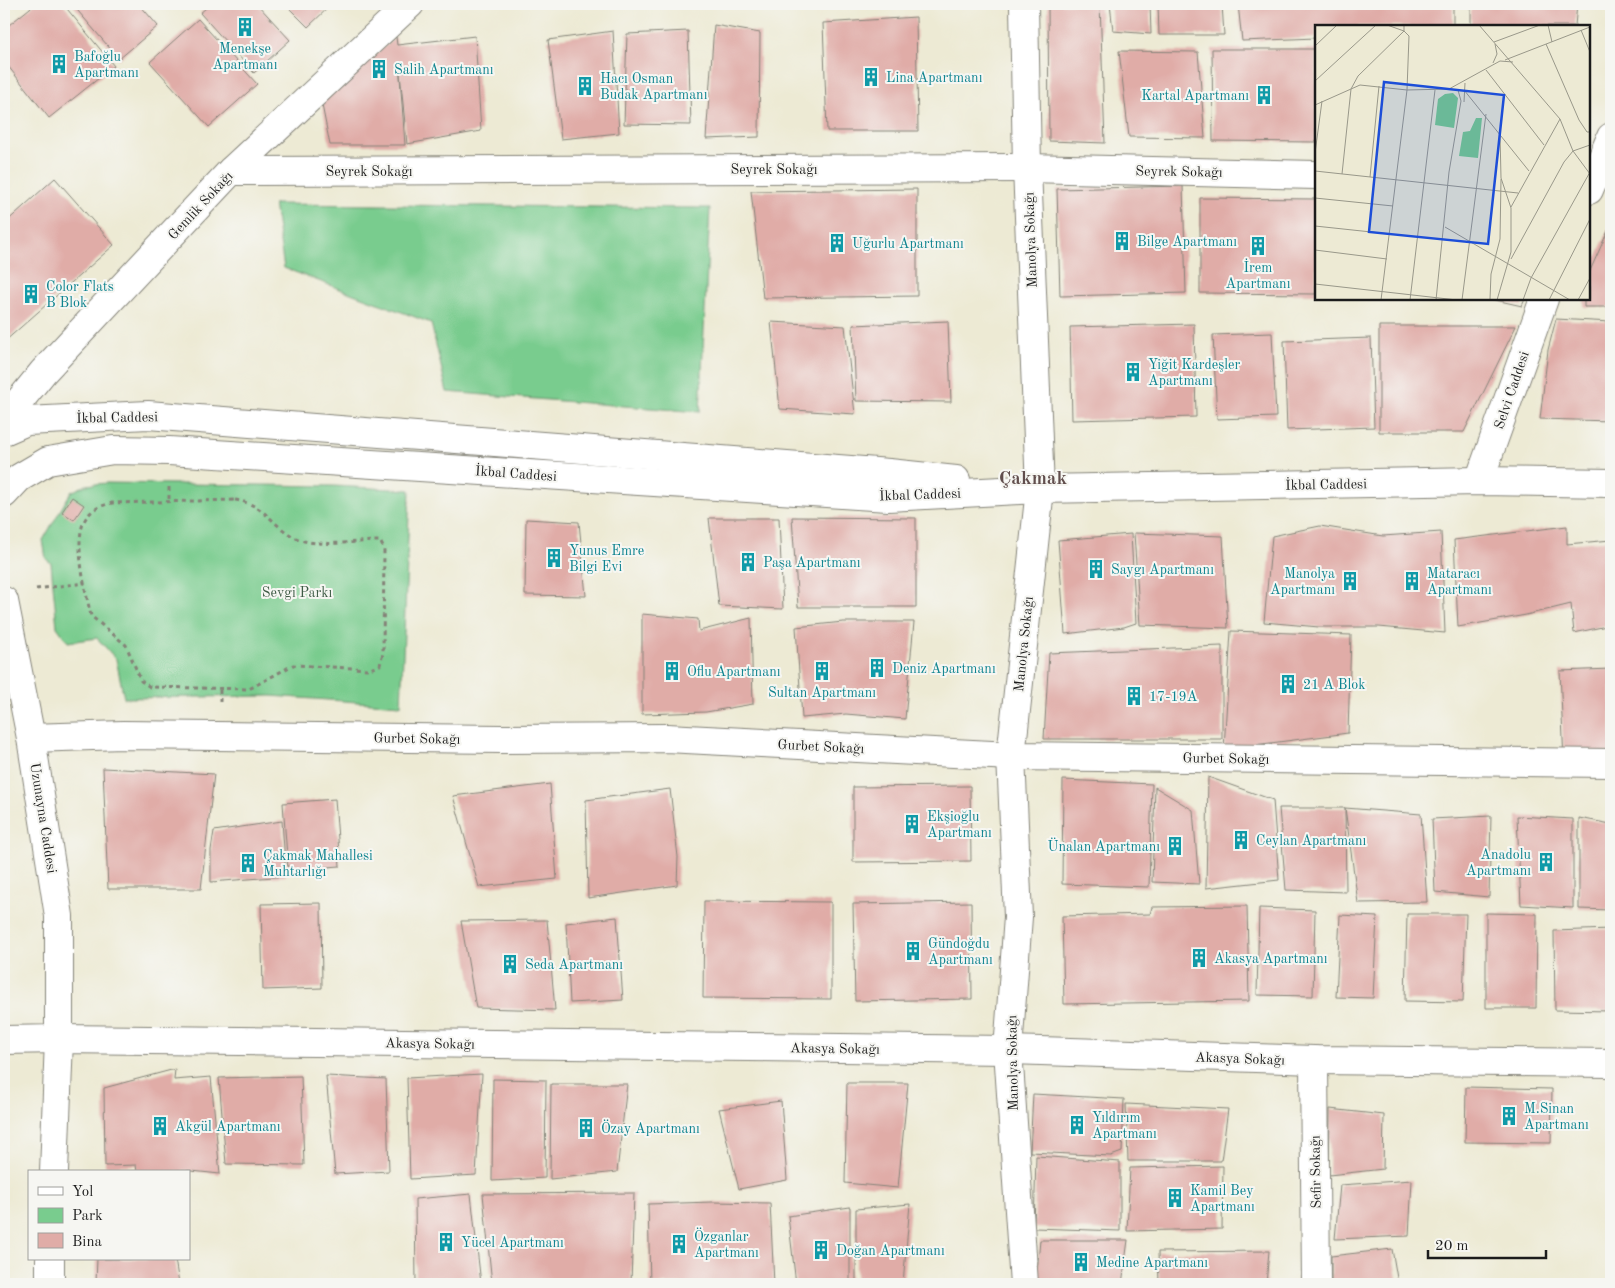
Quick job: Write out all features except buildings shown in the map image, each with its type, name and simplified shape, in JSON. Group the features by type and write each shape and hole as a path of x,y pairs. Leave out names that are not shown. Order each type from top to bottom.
{"street":[{"name":"Gemlik Sokağı","path":"4,420 43,372 231,172 410,4"},
{"name":"Manolya Sokağı","path":"1024,4 1027,168 1040,489 1010,756 1018,917 1008,1050 1024,1284"},
{"path":"1595,184 1611,137"},
{"name":"Seyrek Sokağı","path":"231,172 1027,168 1315,174"},
{"name":"Selvi Caddesi","path":"1478,481 1544,300"},
{"name":"İkbal Caddesi","path":"4,431 27,420 148,415 889,473 1040,489"},
{"name":"İkbal Caddesi","path":"4,494 18,478 48,461 113,450 168,450 888,497 1040,489 1478,481 1611,483"},
{"name":"Uzunayna Caddesi","path":"4,601 31,738 59,916 59,1039 54,1170"},
{"name":"Gurbet Sokağı","path":"31,738 123,735 667,738 1010,756 1611,763"},
{"name":"Akasya Sokağı","path":"4,1040 59,1039 1008,1050 1314,1060 1611,1063"},
{"name":"Sefir Sokağı","path":"1314,1060 1316,1284"},
{"path":"50,1260 50,1284"}],"path":[{"path":"165,501 250,502 295,538 307,542 380,541 384,549 384,653 380,665 370,670 292,665 249,689 150,687 141,681 126,645 91,616 85,583 80,531 86,518 96,508 112,503 165,501"},
{"path":"31,589 85,583"}],"green space":[{"path":"274,204 710,208 700,412 447,392 431,323 284,268"},
{"name":"Sevgi Parkı","path":"107,483 334,486 410,490 401,705 271,696 124,698 116,659 97,638 68,642 57,627 51,563 46,559 43,540 71,492 86,485"}],"place":[{"name":"Menekşe Apartmanı","path":"245,27"},
{"name":"Bafoğlu Apartmanı","path":"59,64"},
{"name":"Salih Apartmanı","path":"379,69"},
{"name":"Lina Apartmanı","path":"871,77"},
{"name":"Hacı Osman Budak Apartmanı","path":"585,86"},
{"name":"Kartal Apartmanı","path":"1264,95"},
{"name":"Bilge Apartmanı","path":"1122,241"},
{"name":"Uğurlu Apartmanı","path":"837,243"},
{"name":"İrem Apartmanı","path":"1258,246"},
{"name":"Color Flats B Blok","path":"31,294"},
{"name":"Yiğit Kardeşler Apartmanı","path":"1133,372"},
{"name":"Yunus Emre Bilgi Evi","path":"554,558"},
{"name":"Paşa Apartmanı","path":"748,562"},
{"name":"Saygı Apartmanı","path":"1096,569"},
{"name":"Manolya Apartmanı","path":"1350,581"},
{"name":"Mataracı Apartmanı","path":"1412,581"},
{"name":"Deniz Apartmanı","path":"877,668"},
{"name":"Oflu Apartmanı","path":"672,671"},
{"name":"Sultan Apartmanı","path":"822,671"},
{"name":"21 A Blok","path":"1288,684"},
{"name":"17-19A","path":"1134,696"},
{"name":"Ekşioğlu Apartmanı","path":"912,824"},
{"name":"Ceylan Apartmanı","path":"1241,840"},
{"name":"Ünalan Apartmanı","path":"1175,846"},
{"name":"Anadolu Apartmanı","path":"1546,862"},
{"name":"Çakmak Mahallesi Muhtarlığı","path":"248,863"},
{"name":"Gündoğdu Apartmanı","path":"913,951"},
{"name":"Akasya Apartmanı","path":"1199,958"},
{"name":"Seda Apartmanı","path":"510,964"},
{"name":"M.Sinan Apartmanı","path":"1509,1116"},
{"name":"Yıldırım Apartmanı","path":"1077,1125"},
{"name":"Akgül Apartmanı","path":"160,1126"},
{"name":"Özay Apartmanı","path":"586,1128"},
{"name":"Kamil Bey Apartmanı","path":"1175,1198"},
{"name":"Yücel Apartmanı","path":"446,1242"},
{"name":"Özganlar Apartmanı","path":"679,1244"},
{"name":"Doğan Apartmanı","path":"821,1250"},
{"name":"Medine Apartmanı","path":"1081,1262"}],"district":[{"name":"Çakmak","path":"1033,477"}]}
